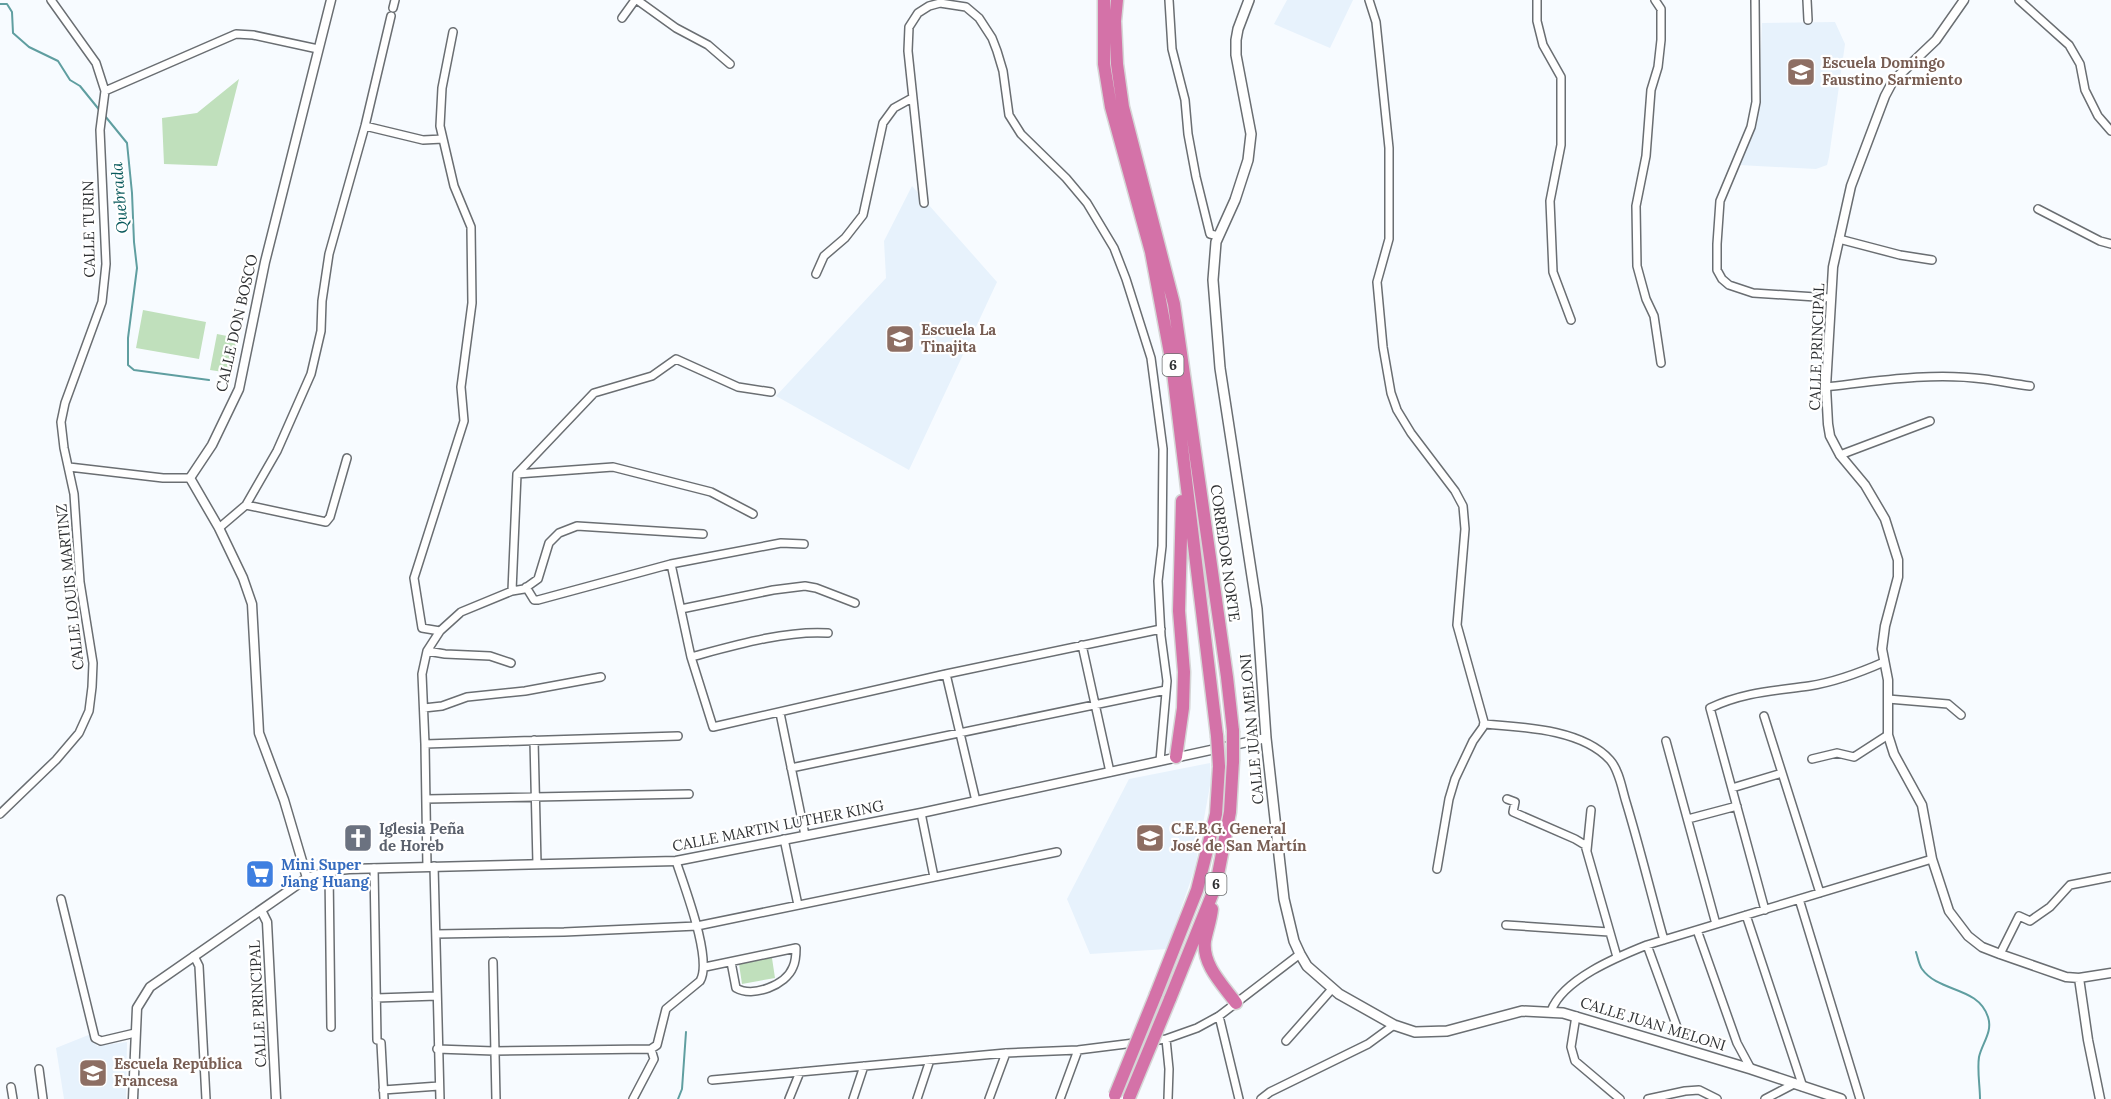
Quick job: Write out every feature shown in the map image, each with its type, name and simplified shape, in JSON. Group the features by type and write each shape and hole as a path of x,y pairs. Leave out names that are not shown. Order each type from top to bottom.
{"highway":[{"name":"CORREDOR NORTE","path":"1104,0 1104,64 1107,86 1151,252 1172,364 1219,766 1216,814 1197,890 1115,1097"},
{"name":"CORREDOR NORTE","path":"1117,0 1115,21 1117,64 1123,107 1175,314 1233,731 1230,812 1216,885 1129,1099"},
{"path":"1176,757 1183,708 1184,672 1179,611 1183,461"},
{"path":"1216,885 1205,942 1205,954 1209,964 1236,1003"}],"main road":[{"name":"CALLE JUAN MELONI","path":"1249,0 1238,28 1236,40 1236,55 1251,134 1248,159 1235,200 1219,236 1213,280 1220,368 1257,609 1266,738 1284,899 1294,941 1300,954 1307,966 1332,989 1394,1025 1415,1032 1447,1031 1522,1011 1551,1011 1576,1016 1751,1069 1841,1099"}],"street":[{"name":"CALLE TURIN","path":"51,0 96,63 105,91 100,130 106,264 102,302 65,403 61,422 63,448 69,467"},
{"name":"CALLE DON BOSCO","path":"190,478 212,445 238,389 265,262 331,0"},
{"path":"622,18 636,0 676,28 708,45 730,63"},
{"path":"1169,0 1172,49 1185,100 1188,134 1196,177 1210,234 1219,236"},
{"path":"1369,0 1376,22 1389,148 1389,239 1377,282 1383,347 1391,393 1397,410 1411,433 1455,491 1463,506 1465,529 1457,625 1484,724 1455,779 1449,799 1437,869"},
{"path":"1537,0 1543,45 1561,77 1561,145 1550,201 1553,272 1571,320"},
{"path":"1655,0 1661,9 1661,40 1658,67 1651,90 1646,156 1636,206 1636,266 1654,316 1661,363"},
{"path":"1755,0 1756,102 1751,128 1720,201 1717,270 1729,285 1753,293 1831,298"},
{"path":"1807,0 1808,20"},
{"name":"CALLE PRINCIPAL","path":"1964,0 1936,40 1893,81 1885,96 1851,186 1833,267 1826,387 1830,436 1840,455 1875,500 1891,535 1898,560 1898,577 1884,626 1882,648 1888,680 1888,735 1894,754 1922,805 1932,859 1949,911 1968,936 1982,947 2000,954 2066,977 2079,978 2111,973"},
{"path":"2019,0 2070,45 2080,64 2085,90 2098,116 2111,131"},
{"path":"924,203 912,98 908,51 909,27 918,13 929,6 940,3 966,7 979,18 992,39 1003,72 1009,114 1022,134 1066,178 1087,203 1114,248 1151,358 1163,449 1162,546 1158,581 1167,673 1160,761"},
{"path":"219,528 246,505 277,451 311,374 321,331 322,301 329,254 365,126 393,8"},
{"path":"440,631 422,628 414,579 464,421 461,387 472,303 471,226 454,186 440,126 442,88 453,32"},
{"path":"105,91 236,34 261,36 318,50"},
{"path":"816,274 824,256 845,238 863,215 883,123 894,108 912,98"},
{"path":"365,126 423,140 442,139"},
{"path":"2038,209 2100,241 2111,244"},
{"path":"1839,239 1905,256 1932,260"},
{"path":"513,591 517,474 594,393 652,376 676,359 738,387 771,392"},
{"path":"1826,387 1929,377 1983,379 2030,386"},
{"path":"1840,455 1930,422"},
{"path":"246,505 326,522 330,517 347,458"},
{"path":"517,474 613,466 711,492 753,514"},
{"path":"69,467 163,478 190,478 219,528 243,578 252,604 259,733 284,800 307,878"},
{"name":"CALLE LOUIS MARTINZ","path":"0,814 56,760 79,733 89,711 93,663 80,582 74,494 69,467"},
{"path":"440,1099 436,934 426,800 422,674 427,651 440,631 461,612 526,587 538,579 549,543 559,533 577,526 703,534"},
{"path":"526,587 534,600 538,600 671,564 772,544 804,544"},
{"path":"671,564 691,657 713,727 946,674 1161,629"},
{"path":"681,609 772,590 805,586 855,603"},
{"path":"691,657 804,633 828,633"},
{"path":"1082,645 1110,772"},
{"path":"427,651 490,656 511,663"},
{"path":"1765,910 1710,708 1762,691 1809,686 1836,680 1884,662"},
{"path":"946,674 976,801"},
{"path":"424,708 442,706 467,697 525,691 601,677"},
{"path":"791,768 1166,690"},
{"path":"1888,699 1948,704 1961,715"},
{"path":"780,713 805,834"},
{"path":"1764,716 1820,893"},
{"path":"1484,724 1563,734 1594,748 1609,759 1616,770 1629,812 1664,940"},
{"path":"1812,759 1837,753 1854,757 1888,735"},
{"path":"425,744 678,736"},
{"name":"CALLE MARTIN LUTHER KING","path":"133,1099 137,1008 150,987 307,878 329,872 374,868 676,861 921,813 1266,738"},
{"path":"534,741 537,864"},
{"path":"1666,741 1716,924"},
{"path":"1732,788 1782,773"},
{"path":"426,800 689,794"},
{"path":"1507,799 1515,802 1513,812 1584,845 1617,957"},
{"path":"1688,819 1737,806"},
{"path":"1587,852 1591,810"},
{"path":"921,813 934,877"},
{"path":"784,839 798,905"},
{"path":"436,934 564,932 697,926 1058,852"},
{"path":"1551,1011 1561,995 1585,976 1617,957 1647,945 1932,859"},
{"path":"438,1049 494,1051 651,1049 657,1045 666,1009 700,981 704,976 705,967 697,926 676,861"},
{"path":"374,868 376,998 384,1099"},
{"path":"329,872 331,1027"},
{"path":"2000,954 2019,916 2030,921 2050,907 2070,885 2111,877"},
{"path":"61,899 95,1038 101,1041 135,1033"},
{"path":"1799,899 1860,1099"},
{"name":"CALLE PRINCIPAL","path":"261,910 267,922 276,1099"},
{"path":"1746,915 1799,1085 1766,1099"},
{"path":"1506,925 1609,932"},
{"path":"1697,930 1737,1042 1751,1069"},
{"path":"1647,945 1678,1030"},
{"path":"705,967 796,948 793,968 787,976 778,983 763,989 747,992 736,988 731,962"},
{"path":"712,1080 1006,1053 1078,1050 1166,1039 1197,1028 1219,1016 1300,954"},
{"path":"194,956 199,966 206,1099"},
{"path":"493,962 496,1099"},
{"path":"2079,978 2100,1099"},
{"path":"1286,1041 1332,989"},
{"path":"376,998 437,996"},
{"path":"1219,1016 1239,1099"},
{"path":"1576,1016 1571,1047 1575,1062 1620,1099"},
{"path":"1260,1099 1368,1044 1394,1025"},
{"path":"1166,1039 1169,1069 1168,1099"},
{"path":"633,1099 654,1059 651,1049"},
{"path":"1060,1099 1078,1050"},
{"path":"989,1099 1006,1053"},
{"path":"917,1099 930,1060"},
{"path":"853,1099 864,1066"},
{"path":"39,1069 43,1099"},
{"path":"789,1099 800,1072"},
{"path":"383,1090 439,1086"},
{"path":"11,1087 13,1099"},
{"path":"1648,1099 1699,1090 1717,1099"}],"shaded area":[{"path":"1287,0 1353,0 1330,48 1274,24"},
{"name":"Escuela Domingo Faustino Sarmiento","path":"1835,22 1845,44 1827,165 1816,169 1739,165 1755,127 1759,101 1762,23"},
{"name":"Escuela La Tinajita","path":"912,186 997,282 909,470 776,396 886,278 884,241"},
{"name":"C.E.B.G. General José de San Martín","path":"1210,763 1211,780 1195,868 1167,949 1090,954 1067,899 1129,779"},
{"name":"Escuela República Francesa","path":"91,1034 97,1046 127,1042 126,1099 64,1099 56,1048"}],"green space":[{"path":"239,79 217,166 164,164 162,118 197,113"},
{"path":"143,310 206,322 199,359 136,348"},
{"path":"217,334 237,338 230,373 210,370"},
{"path":"772,958 775,978 742,984 739,964"}],"waterway":[{"name":"Quebrada","path":"0,4 7,4 12,12 13,33 29,47 58,61 70,80 80,86 101,112"},
{"name":"Quebrada","path":"105,116 127,143 132,193 137,268 128,338 128,365 134,370 209,380"},
{"path":"1916,952 1921,967 1929,977 1976,1000 1988,1017 1988,1033 1978,1062 1980,1099"},
{"name":"Quebrada","path":"678,1099 682,1089 686,1032"}],"place":[{"name":"Escuela Domingo Faustino Sarmiento","path":"1801,72"},
{"name":"Escuela La Tinajita","path":"900,339"},
{"name":"Iglesia Peña de Horeb","path":"358,838"},
{"name":"C.E.B.G. General José de San Martín","path":"1150,838"},
{"name":"Mini Super Jiang Huang","path":"260,874"},
{"name":"Escuela República Francesa","path":"93,1073"}]}
